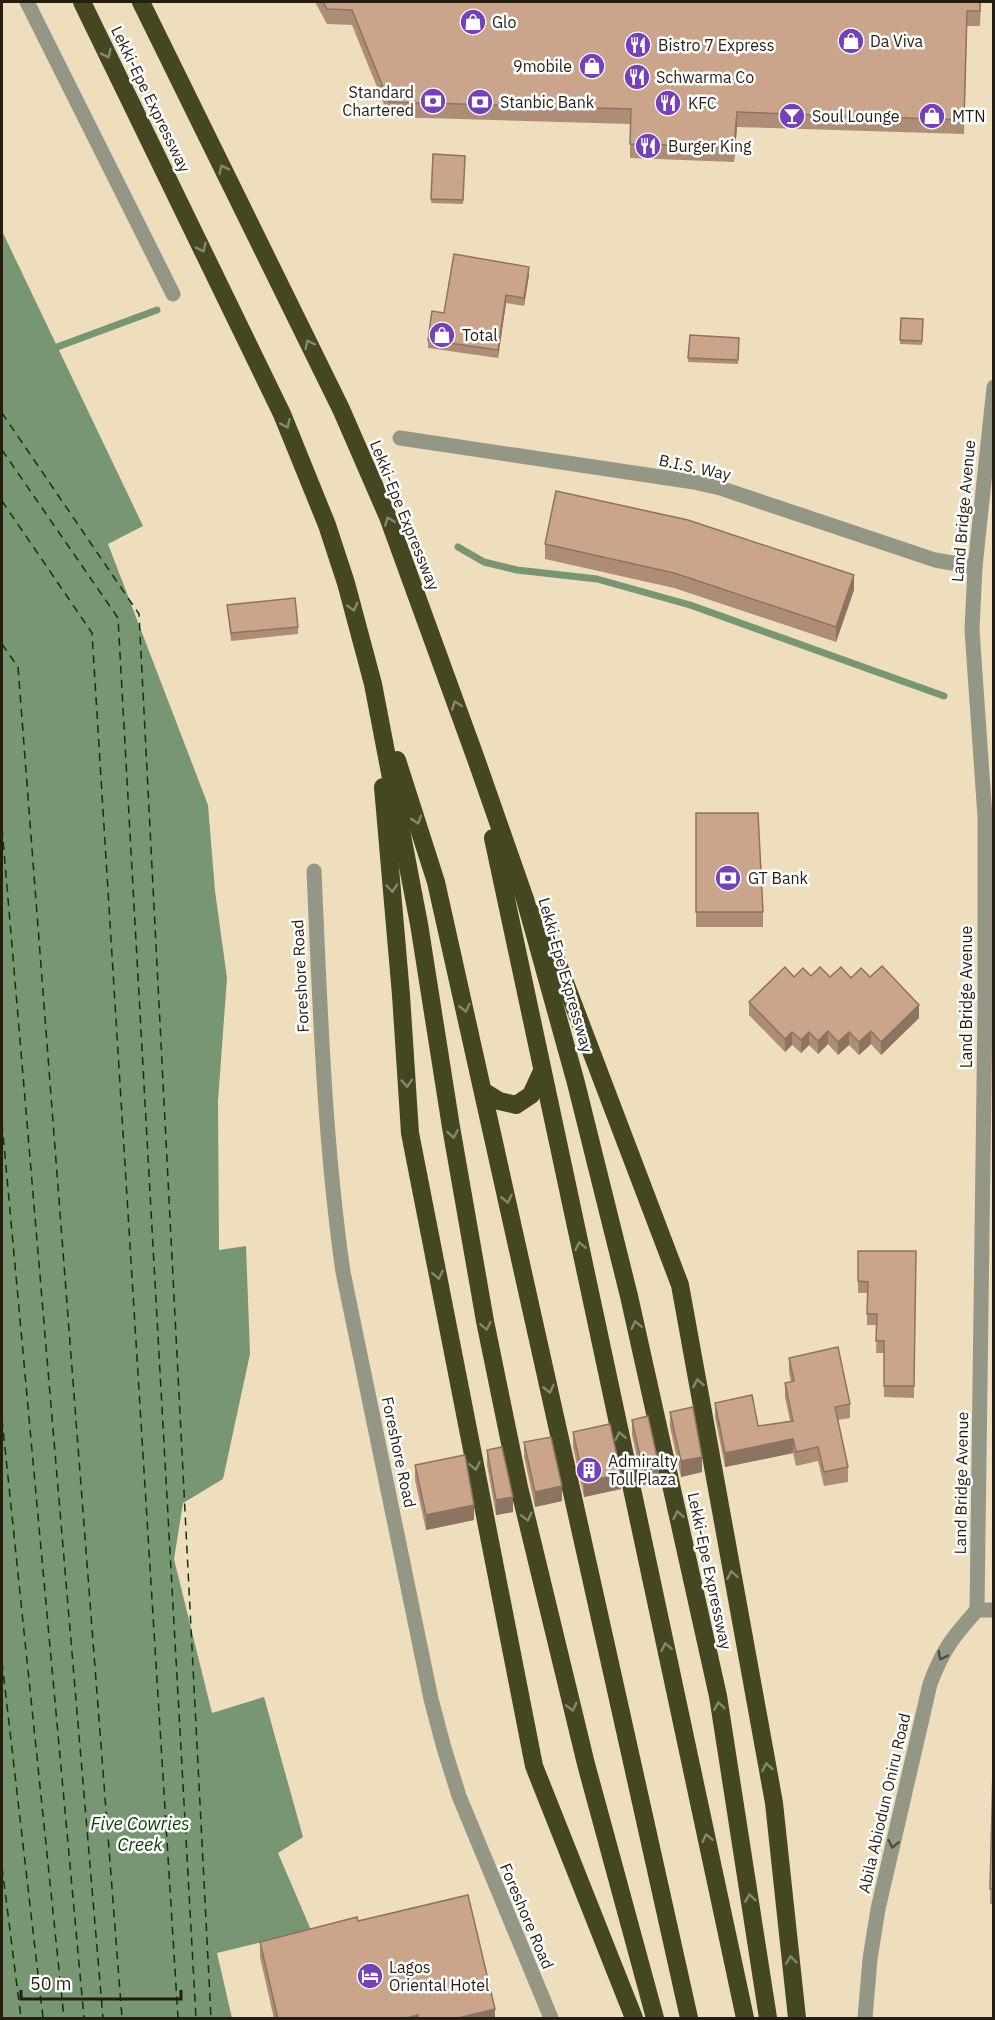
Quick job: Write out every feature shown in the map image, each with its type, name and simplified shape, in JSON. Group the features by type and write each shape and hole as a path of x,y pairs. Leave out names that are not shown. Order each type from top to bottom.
{"highway":[{"name":"Lekki-Epe Expressway","path":"82,2 258,362 303,463 346,583 373,684 419,924 485,1321 519,1487 586,1764 655,2019"},
{"name":"Lekki-Epe Expressway","path":"141,2 341,409 388,517 525,899 576,1083 629,1296 717,1696 747,1874 768,2019"},
{"path":"373,684 436,882 689,2019"},
{"path":"373,684 401,995 410,1133 534,1766 634,2019"},
{"path":"476,759 746,2019"},
{"path":"476,759 496,801 680,1285 774,1803 797,2019"},
{"path":"483,1091 499,1101 516,1105 531,1095 542,1071"}],"street":[{"path":"27,2 173,294"},
{"name":"Land Bridge Avenue","path":"977,1610 985,998 985,817 972,630 975,567 993,387"},
{"name":"B.I.S. Way","path":"400,438 694,482 720,488 935,560 975,567"},
{"name":"Foreshore Road","path":"314,871 324,1103 335,1213 344,1272 427,1677 444,1748 459,1796 551,2019"},
{"path":"977,1610 993,1610"},
{"name":"Abila Abiodun Oniru Road","path":"866,2019 870,1959 879,1909 930,1684 939,1658 952,1638 977,1610"}],"water":[{"name":"Five Cowries Creek","path":"2,231 143,526 108,544 208,805 215,891 227,978 218,1101 219,1250 246,1246 250,1354 223,1479 183,1503 174,1559 212,1713 264,1697 303,1837 278,1853 311,1930 217,1953 232,2018 2,2018"}],"building":[{"path":"323,2 980,2 980,11 967,11 964,120 737,112 734,147 630,144 631,109 389,102 352,10 327,9"},
{"path":"433,154 465,156 463,200 431,199"},
{"path":"454,254 529,267 524,298 506,295 498,350 428,340 432,311 444,313"},
{"path":"901,318 923,319 922,341 900,340"},
{"path":"690,335 739,338 738,360 688,358"},
{"path":"556,491 688,520 854,575 836,627 674,573 545,544"},
{"path":"295,598 298,627 231,633 227,605"},
{"name":"GT Bank","path":"696,813 758,813 763,912 696,912"},
{"path":"882,966 919,1005 881,1042 871,1031 859,1042 849,1032 838,1042 828,1031 818,1041 809,1032 801,1040 792,1032 785,1039 749,1002 785,967 794,977 803,968 811,976 820,967 830,977 841,967 851,978 861,968 870,977"},
{"path":"858,1251 916,1251 914,1386 884,1386 884,1341 876,1341 877,1314 867,1314 868,1282 858,1281"},
{"path":"838,1347 850,1404 835,1407 848,1467 824,1472 818,1447 796,1452 793,1439 725,1453 715,1403 752,1395 758,1426 793,1421 785,1383 794,1381 789,1358"},
{"path":"693,1407 702,1457 681,1461 670,1412"},
{"path":"648,1416 659,1466 643,1470 632,1420"},
{"path":"610,1424 621,1474 584,1482 573,1432"},
{"path":"551,1437 562,1486 535,1492 524,1442"},
{"path":"502,1447 513,1497 496,1500 487,1450"},
{"path":"465,1455 474,1505 426,1515 415,1465"},
{"path":"993,1767 993,1889 990,1889"},
{"name":"Lagos Oriental Hotel","path":"468,1895 495,2009 454,2019 418,2019 418,2015 402,2019 278,2019 260,1942 357,1917 358,1921"}],"waterway":[{"path":"57,347 157,310"},
{"path":"458,547 484,562 517,570 597,579 690,605 944,696"}],"ferry route":[{"path":"2,413 139,614 211,2018"},
{"path":"2,450 118,618 196,2018"},
{"path":"2,501 92,633 178,2018"},
{"path":"2,644 18,667 122,2018"},
{"path":"2,828 103,2018"},
{"path":"2,1123 84,2018"},
{"path":"2,1419 64,2018"},
{"path":"2,1662 43,2018"},
{"path":"2,1867 21,2018"}],"place":[{"name":"Glo","path":"473,22"},
{"name":"Da Viva","path":"851,41"},
{"name":"Bistro 7 Express","path":"638,45"},
{"name":"9mobile","path":"592,66"},
{"name":"Schwarma Co","path":"637,77"},
{"name":"Standard Chartered","path":"433,101"},
{"name":"Stanbic Bank","path":"480,102"},
{"name":"KFC","path":"668,103"},
{"name":"Soul Lounge","path":"792,116"},
{"name":"MTN","path":"932,116"},
{"name":"Burger King","path":"648,146"},
{"name":"Total","path":"442,335"},
{"name":"GT Bank","path":"728,878"},
{"name":"Admiralty Toll Plaza","path":"589,1470"},
{"name":"Lagos Oriental Hotel","path":"370,1976"}]}
